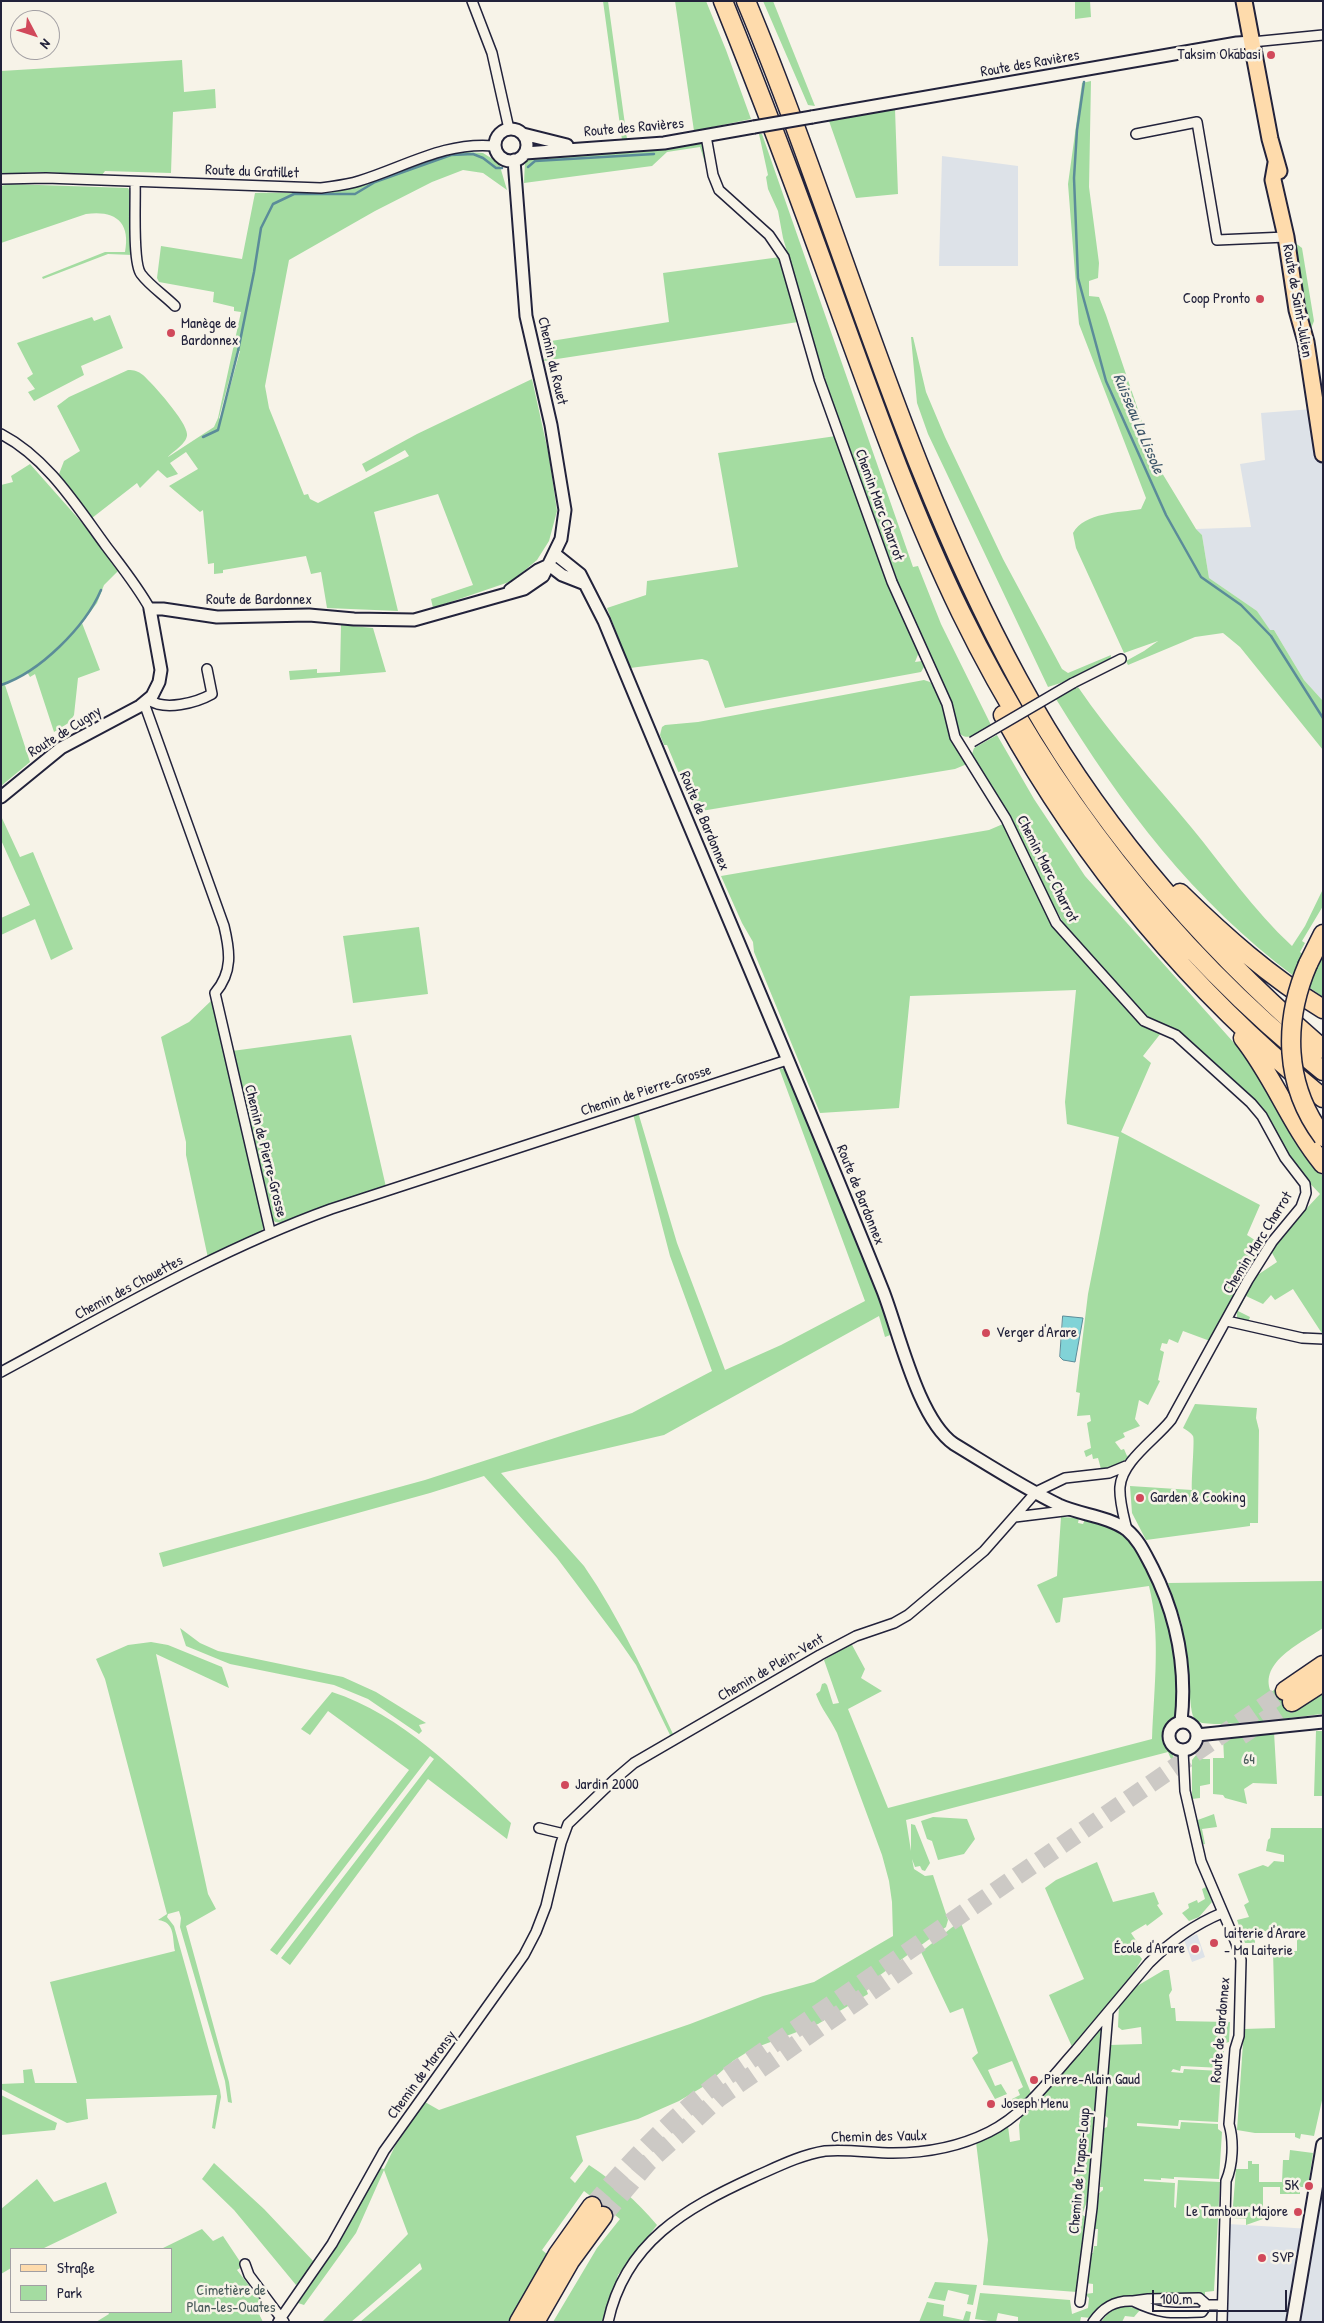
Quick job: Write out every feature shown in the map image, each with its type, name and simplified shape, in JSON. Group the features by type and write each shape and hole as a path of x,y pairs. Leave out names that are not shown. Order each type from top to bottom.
{"highway":[{"path":"723,1 778,141 898,466 961,614 976,664 1038,775 1084,844 1129,904 1169,952 1210,996 1323,1098"},
{"path":"746,1 795,126 908,434 963,569 996,637 1037,713 1104,815 1184,914 1274,1006 1323,1048"},
{"path":"961,614 1039,752 1124,872 1203,962 1262,1019 1323,1071"},
{"path":"1104,815 1223,935 1280,981 1323,1009"},
{"path":"1323,934 1308,964 1292,1010 1290,1035 1291,1060 1300,1095 1310,1117 1323,1137"},
{"path":"1210,996 1257,1057 1306,1142 1323,1164"},
{"path":"1274,1006 1323,1038"},
{"path":"1323,1666 1288,1697 1323,1682"},
{"path":"519,2322 558,2254 598,2211 535,2322"}],"main road":[{"name":"Route de Saint-Julien","path":"1244,1 1276,163 1273,180 1286,236 1297,310 1306,342 1323,454"},
{"path":"1293,2322 1323,2145"}],"street":[{"path":"472,1 492,54 509,129"},
{"path":"1252,42 1323,35"},
{"name":"Route des Ravières","path":"524,153 576,148 622,147 706,136 1237,43 1252,42"},
{"path":"1136,134 1197,122 1216,240 1286,236"},
{"path":"509,129 516,130 522,134 527,142 524,153 514,160 502,158 495,146 498,136 509,129"},
{"name":"Route des Ravières","path":"522,134 576,148"},
{"name":"Chemin Marc Charrot","path":"706,136 719,190 769,235 784,256 819,379 892,582 912,630 940,685 951,715 954,737 1006,819 1056,923 1139,1016 1153,1026 1176,1035 1251,1103 1262,1116 1285,1158 1305,1184 1306,1193 1301,1207 1272,1242 1248,1280 1227,1321 1170,1420 1158,1435 1126,1466"},
{"name":"Route du Gratillet","path":"1,179 46,178 321,188 357,182 445,150 474,145 495,146"},
{"name":"Chemin du Rouet","path":"514,160 526,316 551,425 564,505 565,523 550,565"},
{"path":"135,182 139,270 145,279 175,306"},
{"path":"1,434 19,444 36,459 66,492 85,515 150,609 161,670 157,687 146,701 156,705 192,702 205,698 212,694 207,670"},
{"name":"Route de Bardonnex","path":"555,554 580,574 592,594 604,621 788,1060 890,1310 921,1399 936,1427 954,1444 1036,1492 1072,1510 1113,1522 1126,1530 1142,1546 1170,1606 1181,1662 1183,1698 1181,1722 1173,1726 1169,1737 1174,1746 1184,1750 1185,1791 1201,1861 1238,1952 1242,1979 1239,2036 1234,2048 1229,2124 1232,2133 1230,2171 1226,2181 1222,2322"},
{"path":"550,565 562,575 585,584"},
{"name":"Route de Bardonnex","path":"150,609 163,609 217,617 309,614 404,621 432,617 506,593 524,590 543,576 550,565"},
{"path":"961,748 1073,683 1122,659"},
{"name":"Chemin de Pierre-Grosse","path":"146,701 224,926 229,948 229,963 224,980 215,993 270,1232 331,1209 788,1060"},
{"name":"Route de Cugny","path":"1,797 61,748 146,701"},
{"name":"Chemin des Chouettes","path":"1,1372 210,1261 270,1232"},
{"path":"1227,1321 1302,1338 1323,1339"},
{"path":"1036,1492 1064,1478 1109,1473 1126,1466"},
{"path":"1126,1466 1120,1487 1126,1530"},
{"name":"Chemin de Plein-Vent","path":"564,1834 579,1812 634,1762 849,1640 894,1623 908,1615 984,1551 1036,1492"},
{"path":"1015,1517 1072,1510"},
{"path":"1181,1722 1192,1726 1197,1735"},
{"path":"1197,1735 1323,1722"},
{"path":"1184,1750 1192,1746 1197,1735"},
{"path":"539,1828 564,1834"},
{"name":"Chemin de Maronsy","path":"281,2320 332,2244 384,2151 524,1955 536,1932 546,1906 564,1834"},
{"name":"Chemin des Vaulx","path":"608,2322 617,2287 632,2264 670,2224 695,2206 782,2164 816,2153 850,2150 893,2153 927,2151 967,2142 989,2132 1011,2118 1039,2093 1148,1963 1189,1928 1222,1913"},
{"name":"Chemin de Trapas-Loup","path":"1080,2302 1092,2208 1108,2012"},
{"path":"245,2264 249,2275 281,2320"},
{"path":"1093,2322 1110,2305 1121,2301 1199,2298 1204,2309"},
{"path":"1133,2302 1158,2312 1204,2309 1222,2305"}],"shaded area":[{"path":"942,156 1018,166 1018,266 939,266"},
{"path":"1313,409 1323,464 1323,701 1304,680 1274,630 1270,631 1257,611 1209,578 1202,535 1196,529 1251,527 1240,464 1265,460 1261,413"},
{"name":"École d'Arare","path":"1197,1934 1205,1957 1192,1962 1184,1940"},
{"path":"1323,2193 1323,2322 1227,2322 1228,2224 1311,2229"}],"green space":[{"path":"603,1 608,1 627,139 622,140"},
{"path":"675,1 706,1 751,119 694,131"},
{"path":"763,1 773,1 815,106 808,105"},
{"path":"1075,1 1090,1 1091,17 1075,19"},
{"path":"182,60 184,92 215,89 216,108 173,112 171,173 105,171 102,175 41,172 1,174 1,71"},
{"path":"1091,81 1089,187 1099,263 1098,278 1089,281 1089,296 1099,297 1156,463 1196,529 1202,535 1209,578 1257,611 1270,630 1274,630 1304,680 1323,701 1323,750 1240,647 1223,633 1195,637 1128,665 1126,661 1158,641 1124,653 1076,548 1073,533 1078,526 1094,517 1141,509 1146,498 1079,324 1068,184 1082,83"},
{"path":"895,109 898,194 856,198 829,121"},
{"path":"759,134 762,134 913,567 918,566 941,624 991,725 975,735 967,737 959,733 951,701 903,596 824,377 783,238 778,211 768,189 766,177 768,175"},
{"path":"703,143 712,185 700,147 667,152 652,166 524,183 525,161 533,156 644,152"},
{"path":"465,152 483,153 499,163 507,190 483,173 463,170 432,182 375,211 289,260 265,386 269,408 304,495 308,494 310,499 318,503 409,456 405,450 366,472 362,464 417,434 532,379 549,456 557,511 549,541 537,560 512,581 433,608 431,599 473,585 438,494 374,512 398,611 327,608 321,572 311,574 306,556 223,570 223,573 214,574 214,563 208,564 203,510 200,512 169,486 198,469 186,452 170,463 178,474 167,478 158,470 140,488 137,483 92,518 59,474 64,461 80,451 57,406 69,397 128,370 138,372 161,394 186,428 187,437 185,441 168,457 214,427 218,418 241,312 234,311 234,307 213,302 214,292 159,282 157,278 161,246 242,259 255,193 318,193 343,190 369,183 437,157","holes":["237,351 240,351 221,420 219,418"]},
{"path":"9,184 128,188 131,193 133,255 108,254 43,279 42,277 105,252 125,252 126,241 123,225 112,216 96,213 86,214 1,243 1,186"},
{"path":"1294,242 1302,248 1314,321 1310,331 1304,309"},
{"path":"780,257 798,322 544,361 551,341 669,322 663,273"},
{"path":"110,315 123,348 81,366 84,375 34,401 28,392 35,389 27,378 33,374 17,343 92,317 94,321"},
{"path":"911,337 913,337 926,392 945,437 1003,559 1062,669 1068,673 1111,655 1110,662 1067,681 1048,687 928,434 917,403"},
{"path":"836,436 919,652 915,662 922,661 924,667 921,672 725,708 708,661 702,659 630,668 607,608 646,595 647,581 738,567 718,453"},
{"path":"30,464 84,525 118,571 104,585 97,603 82,623 100,670 78,678 74,715 70,722 54,732 35,674 30,677 27,672 5,685 30,762 1,786 1,485 13,482 11,476"},
{"path":"341,625 373,628 386,672 290,680 289,671 317,669 317,673 340,672"},
{"path":"924,680 930,682 936,689 947,714 950,737 967,764 955,769 695,812 667,745 664,745 660,735 662,727 665,725 698,722"},
{"path":"1078,687 1119,741 1252,903 1292,946 1305,926 1323,889 1323,906 1302,941 1305,943 1300,952 1305,956 1295,977 1258,947 1192,884 1134,815 1107,778 1056,699"},
{"path":"997,735 1034,799 1085,876 1252,1063 1290,1132 1323,1177 1323,1335 1293,1289 1275,1300 1271,1295 1263,1304 1246,1296 1238,1311 1250,1317 1248,1323 1237,1318 1237,1309 1258,1271 1259,1274 1277,1262 1271,1251 1279,1238 1320,1194 1302,1175 1261,1109 1182,1034 1151,1021 1136,1007 1067,929 1045,891 999,798 972,754 974,748"},
{"path":"1,816 20,857 33,852 73,949 51,960 35,919 1,935 1,918 30,905 1,840"},
{"path":"1003,824 1046,912 1161,1033 1143,1056 1151,1063 1121,1132 1260,1205 1247,1235 1264,1246 1210,1341 1183,1331 1178,1343 1169,1339 1167,1344 1162,1343 1160,1350 1164,1352 1158,1380 1160,1381 1148,1405 1139,1400 1135,1419 1140,1426 1123,1433 1125,1437 1115,1442 1121,1450 1124,1449 1127,1456 1132,1454 1118,1465 1110,1468 1101,1469 1098,1458 1093,1459 1092,1454 1086,1457 1084,1451 1091,1448 1087,1423 1091,1421 1090,1415 1077,1416 1080,1393 1076,1392 1088,1294 1119,1137 1067,1124 1065,1102 1076,990 910,996 899,1108 820,1113 754,952 753,942 742,923 721,876 989,830"},
{"path":"419,927 428,994 353,1003 343,936"},
{"path":"1323,950 1323,997 1306,985"},
{"path":"213,999 265,1225 261,1232 208,1258 186,1155 186,1142 161,1037 189,1022"},
{"path":"351,1035 386,1187 282,1223 275,1222 271,1218 232,1051"},
{"path":"779,1068 784,1069 787,1073 893,1334 885,1337 879,1316 664,1435 501,1473 584,1566 621,1627 673,1734 670,1735 636,1665 618,1639 557,1558 484,1476 430,1493 163,1567 159,1553 425,1480 632,1413 712,1371 670,1256 633,1114 638,1112 677,1243 725,1370 781,1345 865,1301"},
{"path":"1195,1404 1257,1408 1256,1418 1259,1430 1258,1523 1250,1523 1250,1526 1146,1540 1132,1513 1130,1486 1192,1490 1193,1436 1183,1428"},
{"path":"1061,1517 1079,1518 1078,1523 1083,1524 1085,1519 1123,1534 1136,1547 1160,1596 1172,1632 1178,1670 1177,1707 1166,1735 1178,1770 1175,1769 1168,1752 906,1820 911,1851 911,1824 915,1825 930,1863 925,1871 920,1866 915,1867 912,1859 914,1869 925,1876 933,1875 948,1920 946,1927 865,1986 868,1994 818,2024 752,2049 733,2061 706,2085 679,2101 638,2119 576,2136 583,2161 570,2178 575,2183 589,2165 625,2192 657,2225 618,2275 604,2322 553,2322 597,2248 620,2219 584,2191 542,2250 548,2255 510,2322 360,2322 422,2269 420,2263 351,2322 322,2322 408,2234 384,2170 356,2233 304,2305 298,2303 338,2245 380,2168 384,2169 395,2146 425,2102 439,2110 690,2024 763,1996 814,1982 893,1936 892,1902 882,1855 837,1733 816,1694 820,1691 822,1684 825,1683 833,1704 839,1703 824,1660 851,1643 865,1669 861,1678 882,1691 848,1709 888,1808 1152,1739 1156,1642 1153,1605 1149,1586 1063,1598 1060,1622 1056,1623 1037,1585 1057,1576"},
{"path":"1323,1581 1323,1628 1294,1646 1276,1662 1271,1671 1269,1681 1271,1692 1280,1686 1323,1691 1323,1714 1219,1724 1197,1721 1193,1716 1191,1707 1182,1624 1168,1583"},
{"path":"180,1628 200,1643 218,1651 343,1677 376,1692 426,1723 419,1725 422,1731 419,1734 368,1699 334,1685 230,1664 186,1646"},
{"path":"151,1642 168,1645 222,1667 229,1688 156,1654 208,1894 216,1909 186,1926 229,2082 232,2103 228,2102 225,2081 180,1927 181,1918 179,1911 168,1914 167,1917 174,1926 220,2090 221,2097 215,2129 212,2128 217,2095 86,2099 88,2119 67,2123 1,2089 1,2084 24,2083 23,2070 32,2069 35,2083 77,2083 50,1982 175,1951 172,1932 168,1924 158,1920 167,1914 105,1679 96,1659 128,1645"},
{"path":"332,1692 382,1715 405,1730 450,1765 511,1823 507,1839 428,1779 290,1965 281,1958 434,1759 430,1756 277,1955 270,1950 409,1770 328,1711 310,1735 301,1729"},
{"path":"1316,1731 1323,1731 1323,1796 1314,1796"},
{"name":"64","path":"1274,1732 1277,1784 1253,1783 1244,1789 1247,1804 1225,1798 1223,1795 1213,1794 1213,1758 1224,1758 1223,1738"},
{"path":"1200,1750 1201,1759 1210,1759 1210,1784 1200,1786 1200,1798 1192,1799 1192,1760"},
{"path":"1214,1814 1217,1827 1202,1829 1205,1844 1200,1845 1195,1821"},
{"path":"933,1817 967,1819 975,1839 964,1854 938,1860 932,1841 927,1839 921,1821"},
{"path":"1271,1828 1323,1828 1323,2096 1314,2136 1301,2134 1300,2139 1295,2137 1295,2133 1255,2133 1237,2130 1244,2029 1275,2028 1273,1951 1297,1951 1297,1935 1255,1930 1255,1943 1245,1943 1237,1920 1249,1917 1244,1905 1249,1902 1238,1874 1263,1865 1268,1867 1274,1861 1284,1862 1284,1855 1266,1851"},
{"path":"1097,1862 1113,1902 1154,1892 1159,1904 1157,1905 1163,1914 1147,1926 1146,1924 1131,1933 1137,1942 1132,1946 1142,1959 1123,1991 1073,2049 1049,1995 1084,1979 1045,1888 1056,1880"},
{"path":"1206,1887 1212,1902 1199,1917 1189,1921 1182,1913 1189,1908 1188,1904 1197,1900 1198,1903 1205,1899 1202,1889"},
{"path":"960,1921 1031,2093 1012,2110 1008,2101 1020,2095 1018,2090 1023,2087 1012,2061 988,2070 995,2086 1001,2084 1007,2094 995,2099 972,2058 978,2053 963,2008 950,2013 921,1952"},
{"path":"1164,1970 1169,1970 1172,1990 1169,1995 1171,2008 1175,2008 1176,2021 1230,2022 1229,2042 1225,2043 1222,2068 1181,2066 1180,2071 1173,2069 1171,2072 1183,2073 1184,2069 1221,2071 1218,2122 1179,2120 1178,2126 1137,2123 1137,2126 1180,2129 1181,2122 1218,2124 1218,2129 1222,2132 1219,2179 1174,2177 1174,2179 1161,2178 1161,2180 1144,2179 1144,2181 1175,2183 1174,2207 1176,2208 1178,2180 1220,2182 1214,2291 1205,2292 1205,2295 1124,2297 1102,2307 1091,2318 1081,2317 1080,2322 1018,2322 1018,2317 998,2313 996,2322 975,2319 980,2293 1070,2300 1072,2314 1088,2308 1089,2298 1085,2294 1093,2293 1093,2284 1086,2283 1090,2253 1093,2253 1094,2246 1097,2246 1098,2229 1093,2229 1097,2195 1103,2190 1103,2187 1100,2187 1101,2173 1099,2171 1102,2129 1107,2127 1108,2118 1103,2114 1110,2045 1142,2044 1141,2027 1122,2030 1118,2027 1119,2005 1137,1986"},
{"path":"1103,2023 1105,2025 1095,2120 1090,2193 1082,2215 1089,2218 1077,2292 983,2285 988,2240 976,2142 1008,2126 1010,2142 1020,2140 1019,2125 1022,2114"},
{"path":"1,2095 57,2123 55,2130 1,2135"},
{"path":"1290,2150 1313,2153 1308,2187 1300,2187 1300,2194 1280,2194 1280,2187 1263,2187 1263,2219 1246,2225 1246,2219 1232,2218 1236,2169 1248,2169 1248,2161 1252,2161 1252,2164 1259,2164 1259,2182 1282,2182 1283,2160 1289,2160"},
{"path":"214,2163 264,2209 315,2263 296,2285 234,2210 202,2179"},
{"path":"37,2179 54,2202 106,2182 117,2213 44,2248 10,2248 10,2269 1,2274 1,2209"},
{"name":"Cimetière de Plan-les-Ouates","path":"202,2229 213,2241 223,2236 243,2266 237,2270 262,2302 258,2312 263,2322 96,2322 108,2313 172,2313 172,2248 163,2248"},
{"path":"935,2282 977,2285 973,2305 967,2304 969,2295 948,2290 945,2301 928,2298"},
{"path":"927,2302 944,2305 943,2316 963,2320 966,2311 971,2312 969,2322 919,2322"},
{"path":"1128,2306 1140,2310 1134,2317 1125,2316 1122,2322 1101,2322 1113,2310"}],"water":[{"path":"1063,1316 1083,1318 1075,1362 1063,1360 1060,1357"}],"waterway":[{"name":"Ruisseau La Lissole","path":"1084,82 1077,130 1074,178 1078,278 1106,381 1166,515 1201,577 1241,605 1271,636 1323,718"},
{"path":"203,437 218,430 238,351 261,228 273,204 294,194 355,194 375,182 451,155 473,154 483,158 496,168 502,168"},
{"path":"528,167 535,161 654,154"},
{"path":"1,685 31,670 60,646 84,619 101,590"}],"tunnel":[{"path":"592,2206 654,2139 687,2108 723,2079 1285,1691"},
{"path":"1241,1736 1292,1702"},
{"path":"603,2216 649,2162 719,2098 915,1961"}],"place":[{"name":"Taksim Okabasi","path":"1271,55"},
{"name":"Coop Pronto","path":"1260,299"},
{"name":"Manège de Bardonnex","path":"171,333"},
{"name":"Verger d'Arare","path":"986,1333"},
{"name":"Garden & Cooking","path":"1140,1498"},
{"name":"Jardin 2000","path":"565,1785"},
{"name":"laiterie d'Arare - Ma Laiterie","path":"1214,1943"},
{"name":"École d'Arare","path":"1195,1949"},
{"name":"Pierre-Alain Gaud","path":"1034,2080"},
{"name":"Joseph Menu","path":"991,2104"},
{"name":"5K","path":"1309,2186"},
{"name":"Le Tambour Majore","path":"1298,2212"},
{"name":"SVP","path":"1262,2258"}]}
